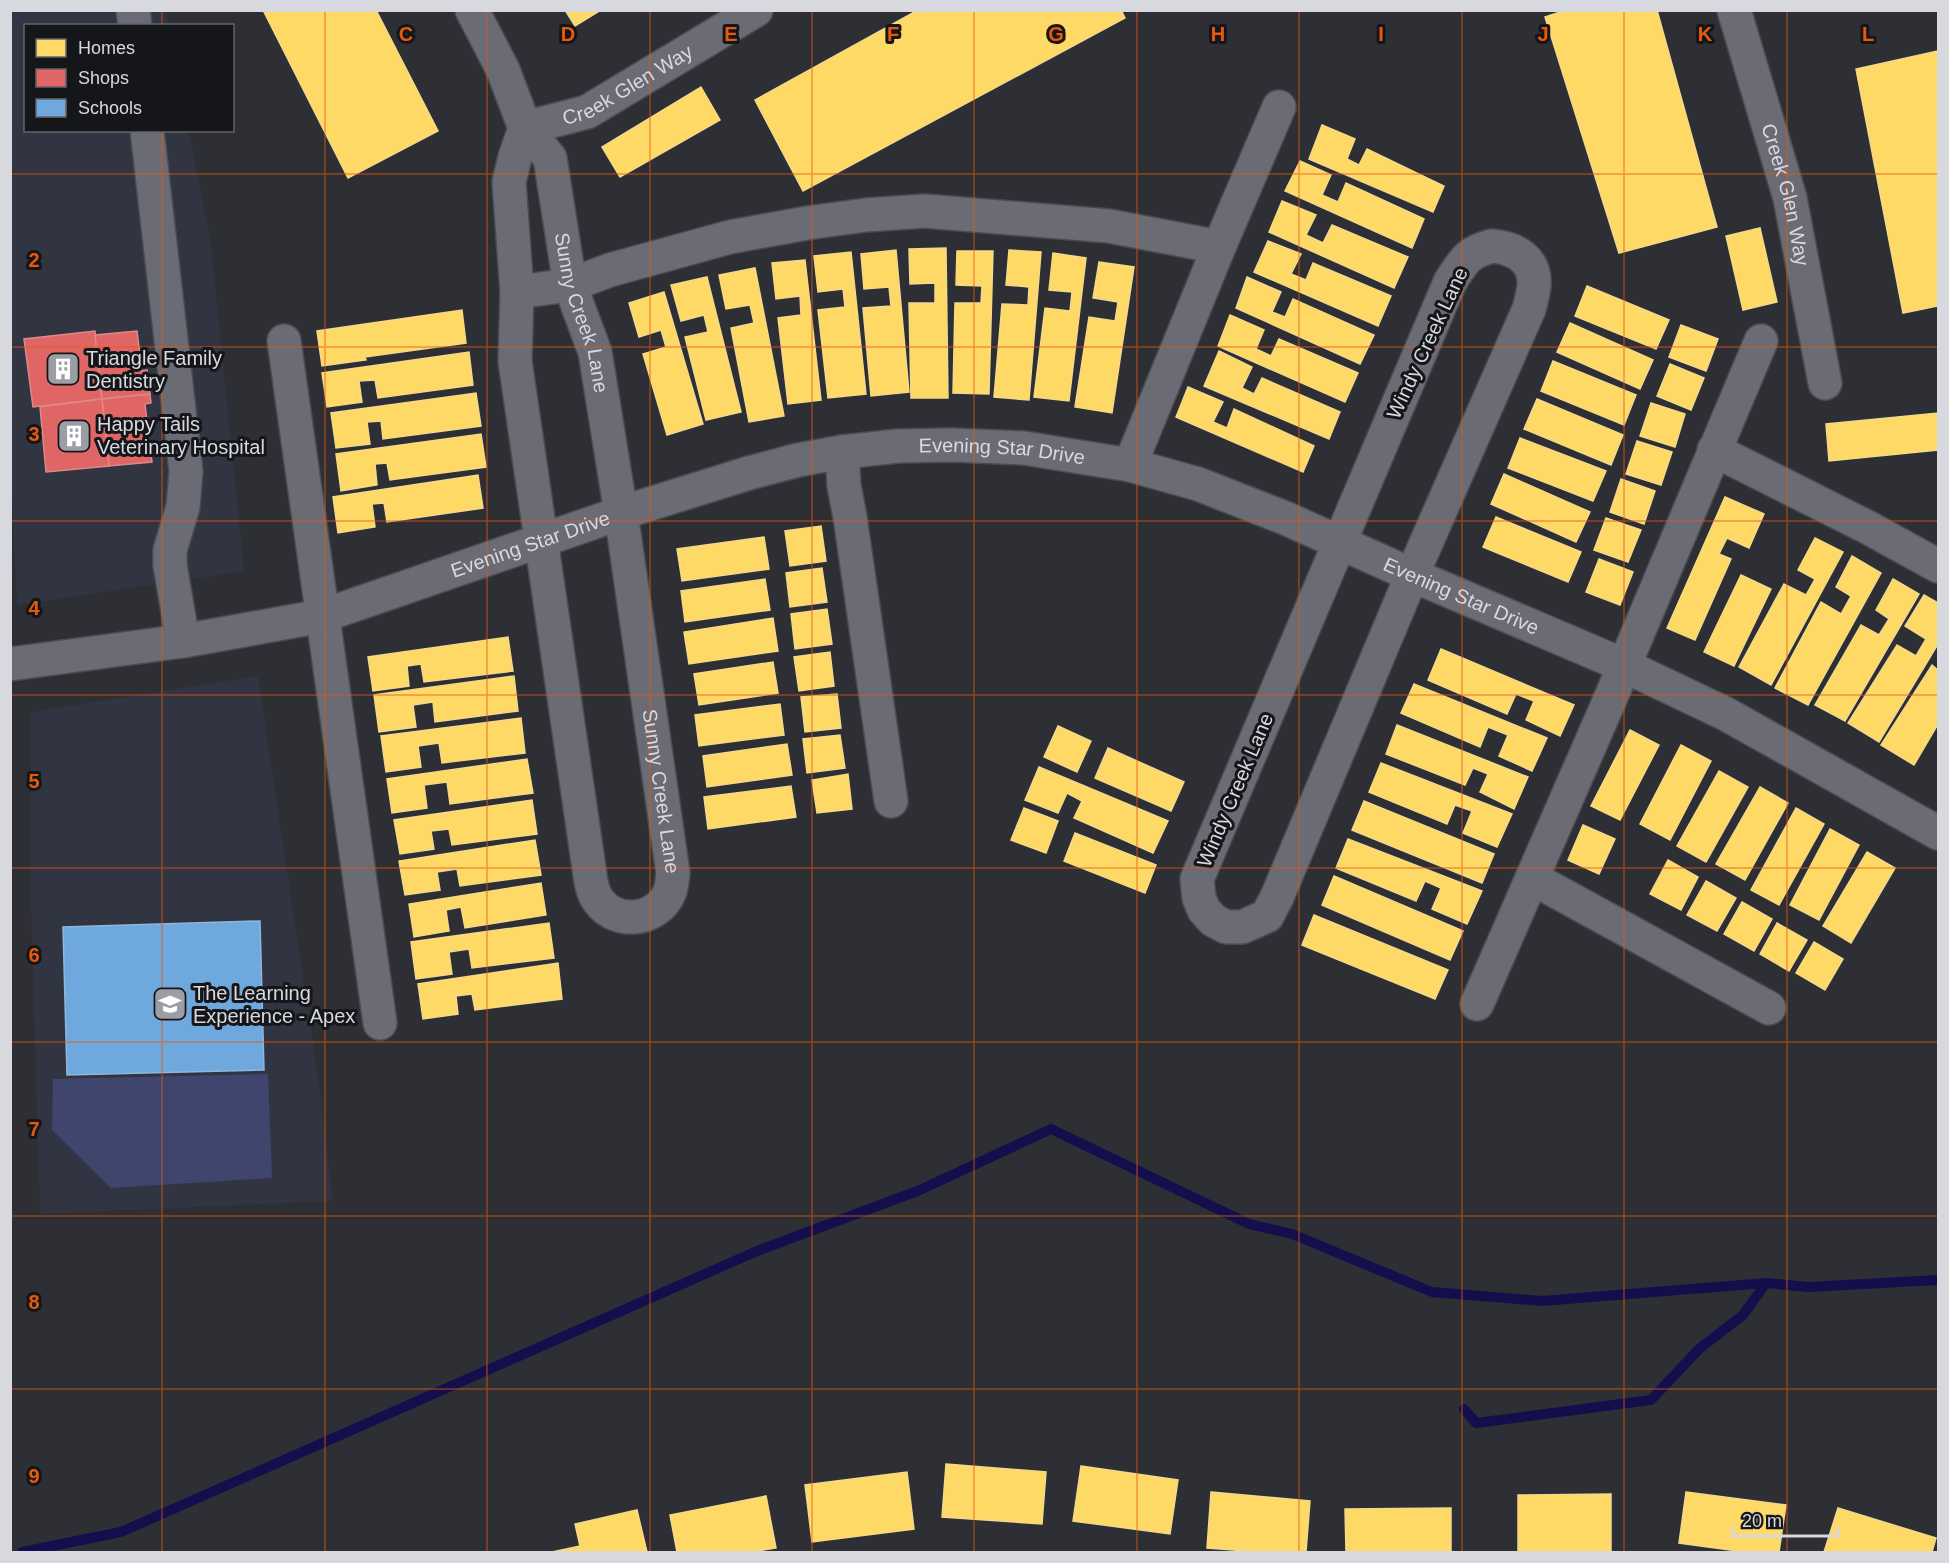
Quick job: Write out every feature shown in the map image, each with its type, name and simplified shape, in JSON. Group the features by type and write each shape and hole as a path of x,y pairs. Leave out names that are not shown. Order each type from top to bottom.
{"street":[{"name":"Sunny Creek Lane","path":"472,10 503,70 525,128 550,158 570,285 595,352 621,513 673,873 671,890 662,905 650,914 634,918 617,915 606,908 596,897 591,882 515,361 517,292 509,182 525,128"},
{"name":"Creek Glen Way","path":"525,128 588,112 756,10"},
{"name":"Creek Glen Way","path":"1734,10 1790,198 1825,383"},
{"path":"1130,465 1279,107"},
{"path":"147,132 186,471 183,507 170,550 170,565 183,641"},
{"path":"517,292 570,285 610,270 730,237 866,215 925,211 1109,225 1219,247"},
{"name":"Windy Creek Lane","path":"1492,246 1507,247 1521,255 1530,268 1534,284 1529,309 1412,575 1267,916 1242,927 1226,927 1213,920 1204,910 1199,898 1197,879 1339,542 1450,282 1468,256 1476,250 1492,246"},
{"path":"284,341 380,1023"},
{"path":"1477,1004 1761,341"},
{"name":"Evening Star Drive","path":"10,664 183,641 322,616 621,513 798,460 842,452 898,446 1024,448 1130,465 1198,484 1285,518 1623,665 1726,714 1938,833"},
{"path":"1714,450 1869,528 1938,566"},
{"path":"842,452 844,486 891,801"},
{"path":"1532,878 1769,1008"}],"shaded area":[{"path":"10,11 166,11 169,24 24,24 24,132 189,132 211,245 244,571 17,605 10,458"},
{"name":"The Learning Experience - Apex","path":"258,676 321,1098 333,1201 40,1214 31,909 31,712"},
{"path":"268,1074 272,1178 111,1188 52,1130 53,1079"}],"building: Homes":[{"path":"263,10 376,10 438,131 348,178"},
{"path":"565,10 601,10 575,26"},
{"path":"918,10 1121,10 1125,18 803,191 755,100"},
{"path":"1566,10 1657,10 1717,227 1619,253 1545,17"},
{"path":"1938,51 1938,306 1903,313 1856,69"},
{"path":"701,87 720,120 620,177 602,147"},
{"path":"1322,125 1355,139 1347,159 1359,165 1367,149 1444,186 1433,212 1309,159"},
{"path":"1300,161 1331,175 1322,195 1338,202 1346,183 1424,219 1412,248 1285,191"},
{"path":"1282,201 1316,215 1306,235 1323,243 1332,225 1408,257 1394,288 1269,232"},
{"path":"1760,228 1777,302 1743,310 1726,236"},
{"path":"1268,241 1301,254 1291,274 1306,280 1313,263 1391,296 1378,326 1254,272"},
{"path":"946,248 948,398 911,398 909,303 935,303 935,283 910,284 909,249"},
{"path":"896,250 909,392 871,396 863,308 891,306 889,287 864,289 861,254"},
{"path":"1009,250 1041,252 1029,400 994,397 1002,304 1028,305 1029,287 1006,285"},
{"path":"957,251 993,251 989,394 953,393 955,303 981,303 982,286 956,285"},
{"path":"851,252 866,394 828,398 818,310 845,307 843,289 818,292 814,256"},
{"path":"1053,253 1086,258 1069,401 1034,397 1045,308 1070,311 1072,292 1049,290"},
{"path":"805,260 821,400 788,404 778,318 801,315 800,296 776,299 772,263"},
{"path":"1099,262 1134,267 1112,413 1075,407 1089,317 1115,321 1118,302 1093,298"},
{"path":"755,268 784,416 749,422 731,328 754,323 750,305 726,309 719,275"},
{"path":"707,277 741,412 706,420 685,337 708,332 704,315 681,321 671,285"},
{"path":"1247,277 1281,292 1272,312 1285,317 1293,299 1374,335 1360,364 1236,308"},
{"path":"1587,286 1669,320 1656,349 1575,316"},
{"path":"664,292 703,424 667,435 643,354 666,347 661,330 639,337 629,303"},
{"path":"462,310 466,343 365,357 366,360 322,366 317,331"},
{"path":"1230,315 1264,330 1256,349 1271,356 1279,339 1358,373 1345,402 1218,346"},
{"path":"1570,323 1653,360 1640,389 1557,352"},
{"path":"1681,325 1718,339 1706,371 1669,357"},
{"path":"1219,351 1252,367 1242,388 1254,394 1262,378 1340,412 1329,439 1204,386"},
{"path":"469,352 473,385 378,398 375,380 359,381 362,402 327,407 322,373"},
{"path":"1553,361 1636,395 1624,425 1541,391"},
{"path":"1670,364 1704,378 1691,410 1657,396"},
{"path":"1188,387 1223,402 1213,422 1227,428 1234,409 1314,446 1303,472 1176,417"},
{"path":"476,393 481,426 383,439 381,421 367,422 370,444 336,448 331,413"},
{"path":"1537,399 1623,435 1611,465 1524,429"},
{"path":"1651,403 1685,414 1675,447 1640,436"},
{"path":"1938,413 1938,450 1829,461 1826,424"},
{"path":"481,434 486,467 390,480 387,463 375,464 377,485 341,491 336,454"},
{"path":"1520,438 1606,471 1593,501 1508,468"},
{"path":"1637,441 1672,452 1661,485 1626,474"},
{"path":"1504,474 1590,512 1576,542 1491,504"},
{"path":"478,475 483,508 387,522 384,503 372,504 375,527 338,533 333,497"},
{"path":"1621,479 1655,491 1644,524 1610,512"},
{"path":"1725,497 1764,514 1749,548 1727,538 1719,554 1731,559 1695,640 1667,628"},
{"path":"1496,517 1581,552 1568,582 1483,547"},
{"path":"1606,518 1641,530 1628,562 1594,550"},
{"path":"821,526 826,561 790,566 785,531"},
{"path":"764,537 769,569 682,581 677,549"},
{"path":"1815,538 1843,552 1771,685 1739,667 1784,584 1806,595 1815,579 1798,570"},
{"path":"1852,556 1881,573 1808,705 1775,688 1821,602 1841,614 1851,596 1836,587"},
{"path":"1599,559 1633,572 1620,605 1586,592"},
{"path":"822,568 827,602 790,607 786,573"},
{"path":"1741,575 1771,589 1734,666 1704,652"},
{"path":"765,579 770,610 685,622 681,591"},
{"path":"1893,579 1919,594 1845,721 1815,705 1861,625 1879,635 1889,619 1876,610"},
{"path":"1924,595 1938,603 1938,644 1879,742 1848,723 1897,645 1916,656 1926,639 1905,626"},
{"path":"827,609 832,644 795,649 791,614"},
{"path":"773,618 778,651 689,664 684,632"},
{"path":"508,637 513,671 424,682 421,664 407,666 409,686 373,691 368,657"},
{"path":"1441,649 1574,705 1560,736 1526,720 1534,701 1516,694 1507,714 1428,680"},
{"path":"830,652 834,686 799,691 794,657"},
{"path":"773,662 778,693 699,705 694,674"},
{"path":"1932,665 1938,670 1938,724 1914,765 1881,745"},
{"path":"514,676 518,711 435,722 433,702 413,705 416,727 379,732 374,695"},
{"path":"1414,684 1547,738 1532,771 1499,756 1508,735 1488,727 1480,747 1401,713"},
{"path":"837,694 841,728 805,732 801,697"},
{"path":"780,704 784,735 699,746 695,715"},
{"path":"521,718 525,753 442,763 439,743 418,746 421,767 386,772 381,736"},
{"path":"1397,725 1528,777 1514,809 1480,792 1488,774 1473,768 1465,785 1386,754"},
{"path":"1058,726 1091,741 1077,772 1044,757"},
{"path":"1630,730 1659,745 1620,820 1591,806"},
{"path":"840,735 845,768 807,773 803,739"},
{"path":"787,744 792,775 707,787 703,756"},
{"path":"1681,745 1711,761 1670,840 1640,824"},
{"path":"1108,748 1184,782 1171,811 1095,778"},
{"path":"527,759 533,793 450,804 447,782 424,785 427,808 392,813 387,779"},
{"path":"1381,763 1512,814 1497,847 1463,833 1472,811 1455,805 1447,824 1369,792"},
{"path":"1039,767 1168,821 1153,853 1074,818 1082,801 1067,793 1058,813 1025,800"},
{"path":"1719,771 1748,787 1706,862 1677,846"},
{"path":"848,774 852,809 817,813 812,780"},
{"path":"791,786 796,817 708,829 704,797"},
{"path":"1760,787 1788,803 1745,880 1716,864"},
{"path":"532,800 537,834 452,845 449,829 431,831 434,849 400,854 394,820"},
{"path":"1364,801 1494,854 1482,883 1352,830"},
{"path":"1024,808 1058,821 1046,853 1011,840"},
{"path":"1796,808 1824,824 1779,905 1751,890"},
{"path":"1583,825 1615,839 1599,874 1568,860"},
{"path":"1830,829 1859,845 1819,920 1790,905"},
{"path":"1075,833 1156,865 1145,893 1064,861"},
{"path":"1348,839 1482,891 1467,924 1432,909 1441,888 1425,881 1416,901 1336,868"},
{"path":"535,840 541,875 460,886 457,869 437,872 440,890 405,895 399,861"},
{"path":"1867,852 1895,868 1851,943 1823,926"},
{"path":"1668,860 1698,877 1681,910 1650,894"},
{"path":"1334,876 1463,931 1450,960 1322,905"},
{"path":"1706,881 1736,898 1717,931 1687,915"},
{"path":"541,883 546,915 465,928 461,907 446,910 449,931 414,937 409,904"},
{"path":"1742,902 1772,919 1754,951 1724,934"},
{"path":"1314,915 1448,970 1435,999 1302,945"},
{"path":"549,923 554,958 472,968 469,949 449,952 452,974 416,979 411,942"},
{"path":"1777,923 1807,940 1789,971 1760,954"},
{"path":"1814,942 1843,959 1825,990 1796,973"},
{"path":"558,963 562,999 475,1010 472,994 456,996 458,1014 423,1019 418,984"},
{"path":"946,1464 1046,1472 1042,1524 942,1517"},
{"path":"1081,1466 1178,1480 1170,1534 1073,1521"},
{"path":"907,1472 914,1529 812,1542 805,1485"},
{"path":"1211,1492 1310,1501 1306,1552 1260,1552 1207,1548"},
{"path":"1686,1492 1786,1505 1779,1552 1745,1552 1679,1543"},
{"path":"1611,1494 1611,1552 1518,1552 1518,1495"},
{"path":"766,1496 776,1548 752,1552 677,1552 670,1515"},
{"path":"1451,1508 1451,1552 1346,1552 1345,1509"},
{"path":"1838,1508 1936,1538 1932,1552 1824,1552"},
{"path":"637,1510 647,1552 552,1552 580,1546 575,1524"}],"building: Shops":[{"name":"Triangle Family Dentistry","path":"95,331 102,399 33,407 24,339"},
{"path":"137,331 142,371 147,370 150,394 102,399 95,335"},
{"path":"150,394 151,403 145,404 152,462 109,466 102,399"},
{"name":"Happy Tails Veterinary Hospital","path":"102,399 109,466 46,472 40,407"}],"building: Schools":[{"path":"260,921 264,1070 67,1075 63,927"}],"waterway":[{"path":"22,1552 121,1532 757,1251 920,1190 1051,1129 1249,1224 1292,1234 1432,1292 1542,1301 1766,1283 1808,1287 1938,1280"},
{"path":"1464,1409 1476,1423 1651,1400 1699,1349 1743,1315 1766,1283"}],"place":[{"name":"Triangle Family Dentistry","path":"63,369"},
{"name":"Happy Tails Veterinary Hospital","path":"74,436"},
{"name":"The Learning Experience - Apex","path":"170,1004"}]}
